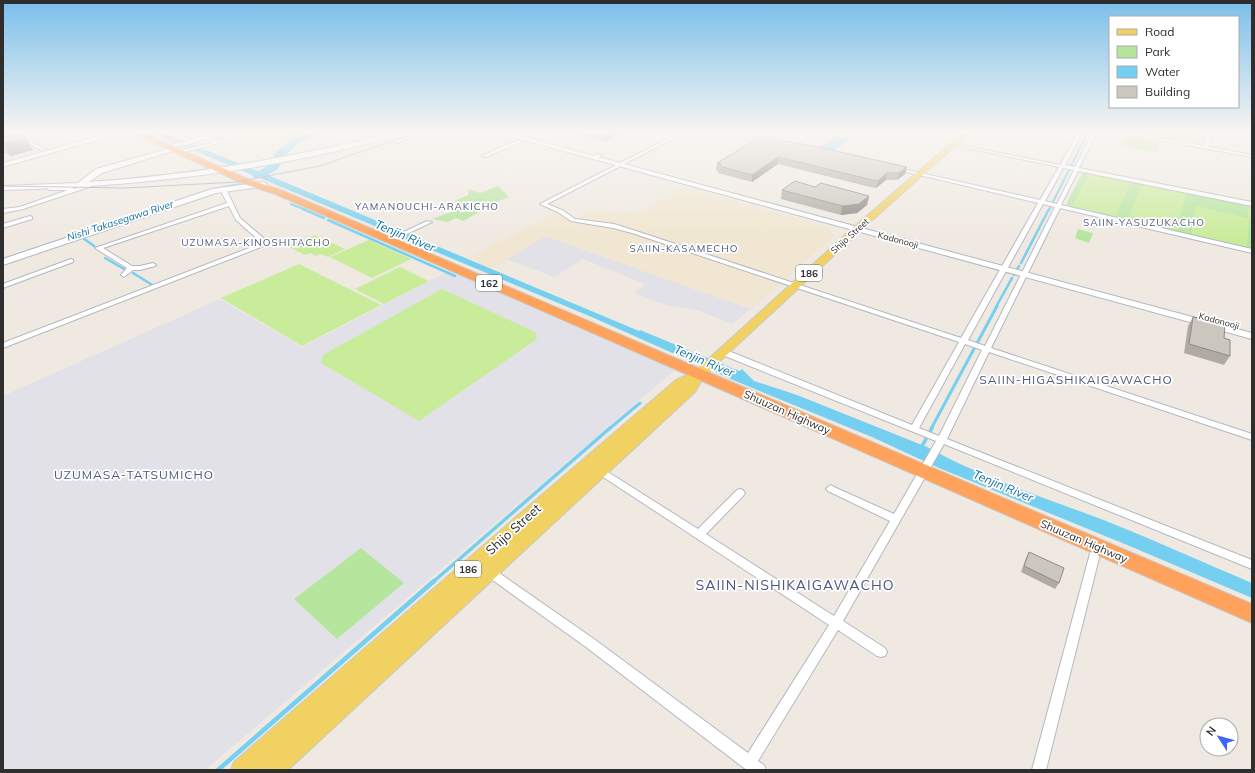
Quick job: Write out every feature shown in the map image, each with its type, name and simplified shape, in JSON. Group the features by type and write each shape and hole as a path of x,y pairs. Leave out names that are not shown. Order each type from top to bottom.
{"highway":[{"name":"Shuuzan Highway","path":"226,169 251,184 278,192 391,239 702,372 926,469 1252,614"}],"main road":[{"name":"Shijo Street","path":"272,770 483,567 594,467 681,383 702,372 794,286 928,168"},
{"name":"Shijo Street","path":"242,770 483,567"}],"street":[{"path":"71,192 99,171 108,168"},
{"path":"3,182 97,183 233,168"},
{"path":"616,168 543,204 560,211 573,220 614,226 634,232 1252,438"},
{"name":"Kadonooji","path":"639,168 1186,315 1252,330"},
{"path":"894,168 1252,251"},
{"path":"483,567 590,643 754,766 937,449 939,439 987,349 1042,202 1061,168"},
{"path":"1072,168 1252,204"},
{"path":"917,430 963,341 1016,269 1059,206 1077,169"},
{"path":"50,188 82,183 112,181"},
{"path":"3,211 21,208 97,183"},
{"path":"3,262 198,197 251,184"},
{"path":"224,190 251,184"},
{"path":"3,188 71,188 71,192"},
{"path":"3,346 266,242 238,219 224,190"},
{"path":"153,265 140,268 131,268 98,248 231,204"},
{"path":"3,226 30,218"},
{"path":"391,239 429,222"},
{"path":"3,286 71,261"},
{"path":"124,275 131,268"},
{"name":"Kadonooji","path":"1186,315 1252,336"},
{"path":"719,356 917,430 1252,565"},
{"path":"594,467 881,652"},
{"path":"831,489 896,519"},
{"path":"698,535 740,493"},
{"path":"1039,770 1097,546"}],"shaded area":[{"path":"684,187 828,227 834,236 751,309 545,236 493,268 469,258 558,211 570,221 594,210 623,213 643,210"},
{"path":"545,236 708,294 710,293 751,309 732,324 700,311 666,305 634,293 645,284 583,259 554,277 507,259"},
{"path":"449,271 675,370 205,770 3,770 3,396 220,299 302,347"}],"green space":[{"path":"1083,172 1252,205 1252,249 1070,206 1066,204"},
{"path":"1089,173 1131,182 1116,216 1072,206"},
{"path":"1142,184 1186,193 1177,230 1128,219"},
{"path":"498,186 509,197 486,206 487,208 463,221 456,218 448,222 432,219 465,207 454,201 468,195 469,189 480,193"},
{"path":"1196,206 1248,218 1249,206 1252,206 1252,220 1249,219 1247,247 1191,234"},
{"path":"1078,229 1093,233 1089,243 1075,238"},
{"path":"315,235 345,249 328,257 321,254 316,256 310,253 305,255 287,246"},
{"path":"369,240 411,259 372,278 330,257"},
{"path":"299,264 381,305 302,346 221,298"},
{"path":"400,267 429,281 384,304 355,289"},
{"path":"442,289 535,332 537,339 419,421 321,363 323,355"},
{"path":"361,548 404,583 337,639 294,599"}],"water":[{"name":"Tenjin River","path":"236,168 251,168 263,173 639,331 640,330 734,369 740,371 742,369 754,381 797,395 927,447 990,477 1139,534 1252,583 1252,598 939,468 872,437 733,380 594,318"},
{"name":"Nishi Takasegawa River","path":"240,183 238,185 214,189 3,260 3,258 212,188"}],"building":[{"path":"727,168 762,168 752,175"},
{"path":"823,168 906,168 899,173 887,173 878,181"},
{"path":"795,181 815,187 821,183 869,196 859,204 842,206 782,190"},
{"path":"1193,317 1225,325 1224,338 1230,340 1230,356 1189,344"},
{"path":"1029,552 1064,568 1059,583 1024,566"}],"waterway":[{"path":"258,175 272,168"},
{"path":"1049,210 1070,168"},
{"path":"291,204 306,210"},
{"path":"303,209 324,218"},
{"path":"1021,263 1049,209"},
{"path":"328,220 455,276"},
{"name":"Nishi Takasegawa River","path":"83,238 94,246"},
{"path":"105,258 124,269"},
{"path":"1014,275 1019,266"},
{"path":"133,273 154,286"},
{"path":"996,307 1012,278"},
{"path":"931,429 997,306"},
{"path":"609,429 640,403"},
{"path":"433,582 610,428"},
{"path":"921,448 932,428"},
{"path":"218,770 434,581"}],"tram line":[{"path":"3,186 125,188 236,182 309,168"}],"district":[{"name":"YAMANOUCHI-ARAKICHO","path":"427,206"},
{"name":"SAIIN-YASUZUKACHO","path":"1144,222"},
{"name":"UZUMASA-KINOSHITACHO","path":"256,242"},
{"name":"SAIIN-KASAMECHO","path":"684,248"},
{"name":"SAIIN-HIGASHIKAIGAWACHO","path":"1076,380"},
{"name":"UZUMASA-TATSUMICHO","path":"134,475"},
{"name":"SAIIN-NISHIKAIGAWACHO","path":"795,585"}]}
